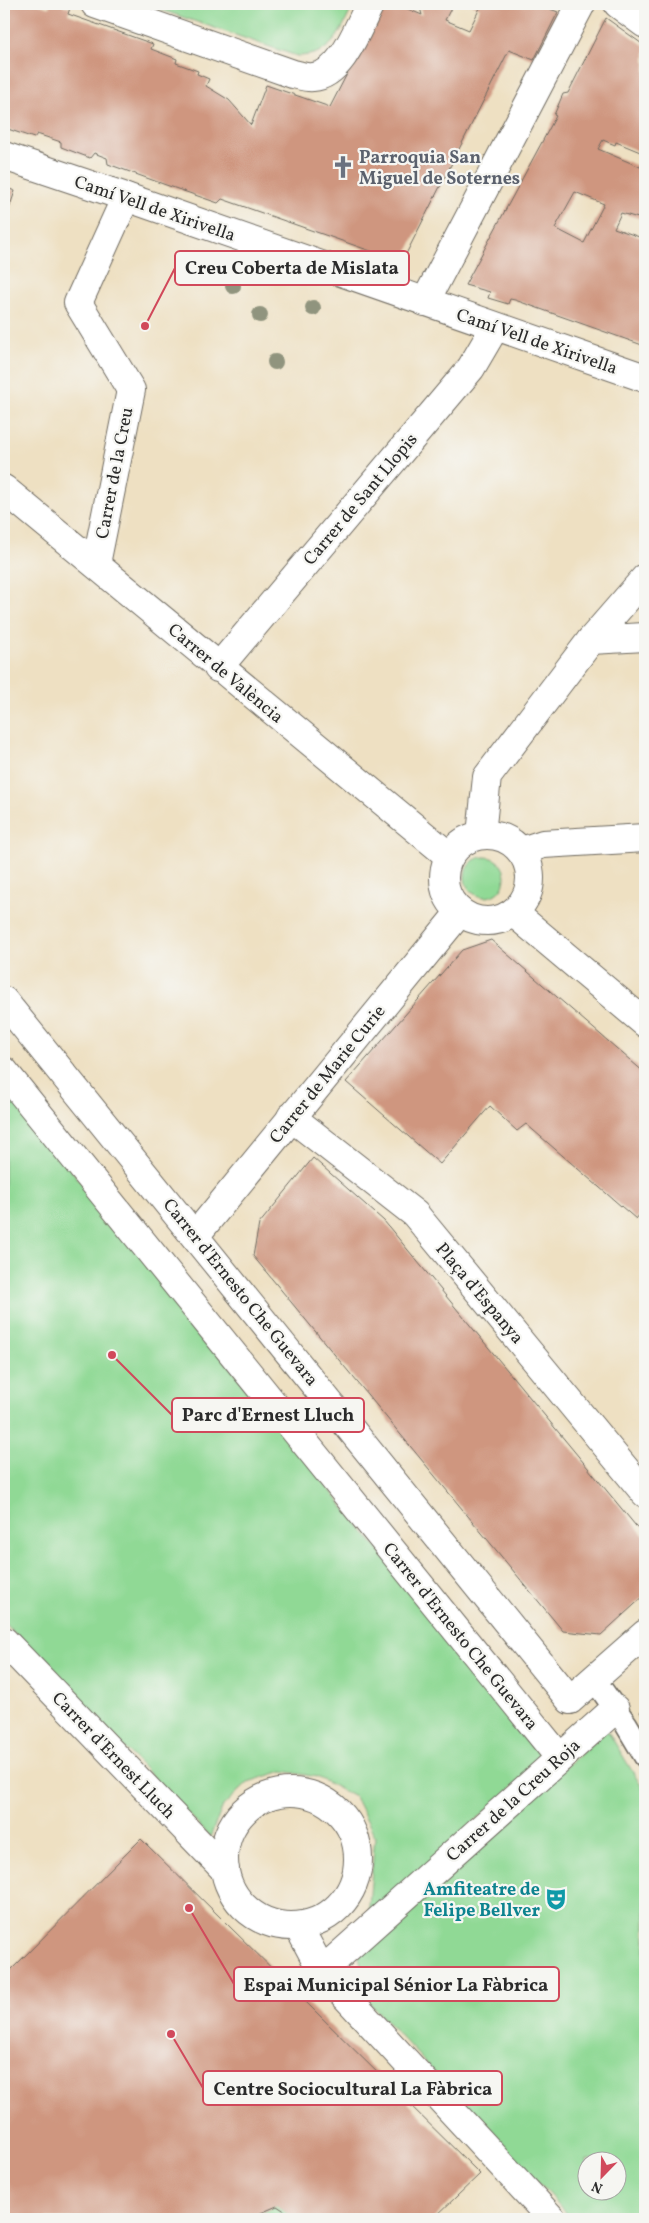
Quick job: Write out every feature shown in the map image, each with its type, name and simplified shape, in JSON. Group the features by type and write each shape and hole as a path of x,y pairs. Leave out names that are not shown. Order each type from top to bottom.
{"street":[{"path":"95,4 293,74 313,77 328,73 340,61 370,4"},
{"path":"425,302 581,4"},
{"path":"618,4 645,24"},
{"name":"Camí Vell de Xirivella","path":"4,156 645,378"},
{"name":"Carrer de la Creu","path":"96,564 131,390 78,303 126,197"},
{"name":"Carrer de Sant Llopis","path":"218,668 471,368 494,327"},
{"name":"Carrer de València","path":"4,489 218,668 449,856"},
{"path":"481,835 487,777 591,640 645,578"},
{"path":"591,640 645,636"},
{"path":"481,835 496,836 511,841 522,852 530,867 531,884 526,900 514,913 493,922 481,922 460,912 450,900 444,886 444,870 449,856 468,839 481,835"},
{"path":"522,852 543,844 645,838"},
{"name":"Carrer de Marie Curie","path":"195,1236 460,912"},
{"path":"514,913 645,1024"},
{"name":"Carrer d'Ernesto Che Guevara","path":"4,1001 570,1700 594,1679"},
{"name":"Carrer d'Ernesto Che Guevara","path":"4,1071 560,1758"},
{"name":"Plaça d'Espanya","path":"291,1117 415,1214 645,1493"},
{"path":"594,1679 645,1634"},
{"name":"Carrer d'Ernest Lluch","path":"4,1641 225,1870"},
{"name":"Carrer de la Creu Roja","path":"322,1970 615,1709"},
{"path":"284,1792 307,1794 329,1803 346,1819 352,1830 358,1853 356,1876 340,1905 321,1919 298,1926 275,1924 253,1915 236,1898 225,1870 225,1846 234,1823 249,1806 269,1795 284,1792"},
{"path":"298,1926 322,1970 552,2219"}],"lane":[{"path":"594,1679 645,1756"}],"green space":[{"path":"144,4 354,4 339,33 327,47 309,55 297,56"},
{"path":"481,857 489,857 496,860 502,866 505,877 502,888 496,894 489,897 481,897 474,894 468,888 465,881 465,873 468,866 474,860"},
{"path":"4,1087 546,1757 368,1917 375,1836 355,1797 317,1777 283,1771 248,1782 223,1806 210,1837 4,1622"},
{"path":"607,1730 645,1792 645,2219 572,2219 346,1978 361,1964 359,1957 362,1949"},
{"path":"277,2206 297,2219 248,2219"}],"building":[{"path":"4,4 38,4 49,8 50,4 57,4 70,8 68,14 153,44 151,49 177,59 176,63 198,71 197,74 209,79 206,86 229,100 251,125 266,85 330,107 383,4 396,4 422,15 419,4 453,4 445,20 469,30 480,8 471,4 537,4 558,12 534,60 509,50 402,262 222,199 218,203 166,185 108,164 107,158 94,153 90,158 61,147 61,142 37,134 34,138 5,128"},
{"path":"606,18 645,46 645,154 616,142 615,145 603,140 598,149 645,169 645,220 621,213 614,228 645,239 645,346 515,300 510,299 508,304 488,298 490,292 465,285 556,116 554,115 563,94 568,93","holes":["575,192 604,204 584,243 555,228"]},
{"path":"4,187 15,191 8,212 4,217"},
{"path":"491,940 645,1073 645,1208 636,1219 526,1124 517,1131 490,1106 440,1164 346,1082 462,950"},
{"path":"313,1158 384,1221 645,1537 645,1595 601,1635 563,1631 253,1256 259,1224"},
{"path":"645,1706 645,1721 640,1712"},
{"path":"141,1839 480,2174 433,2219 297,2219 277,2206 247,2219 4,2219 4,1977"}],"place":[{"name":"Parroquia San Miguel de Soternes","path":"343,167"},
{"name":"Creu Coberta de Mislata","path":"145,326"},
{"name":"Parc d'Ernest Lluch","path":"112,1355"},
{"name":"Amfiteatre de Felipe Bellver","path":"556,1899"},
{"name":"Espai Municipal Sénior La Fàbrica","path":"189,1908"},
{"name":"Centre Sociocultural La Fàbrica","path":"171,2034"}]}
